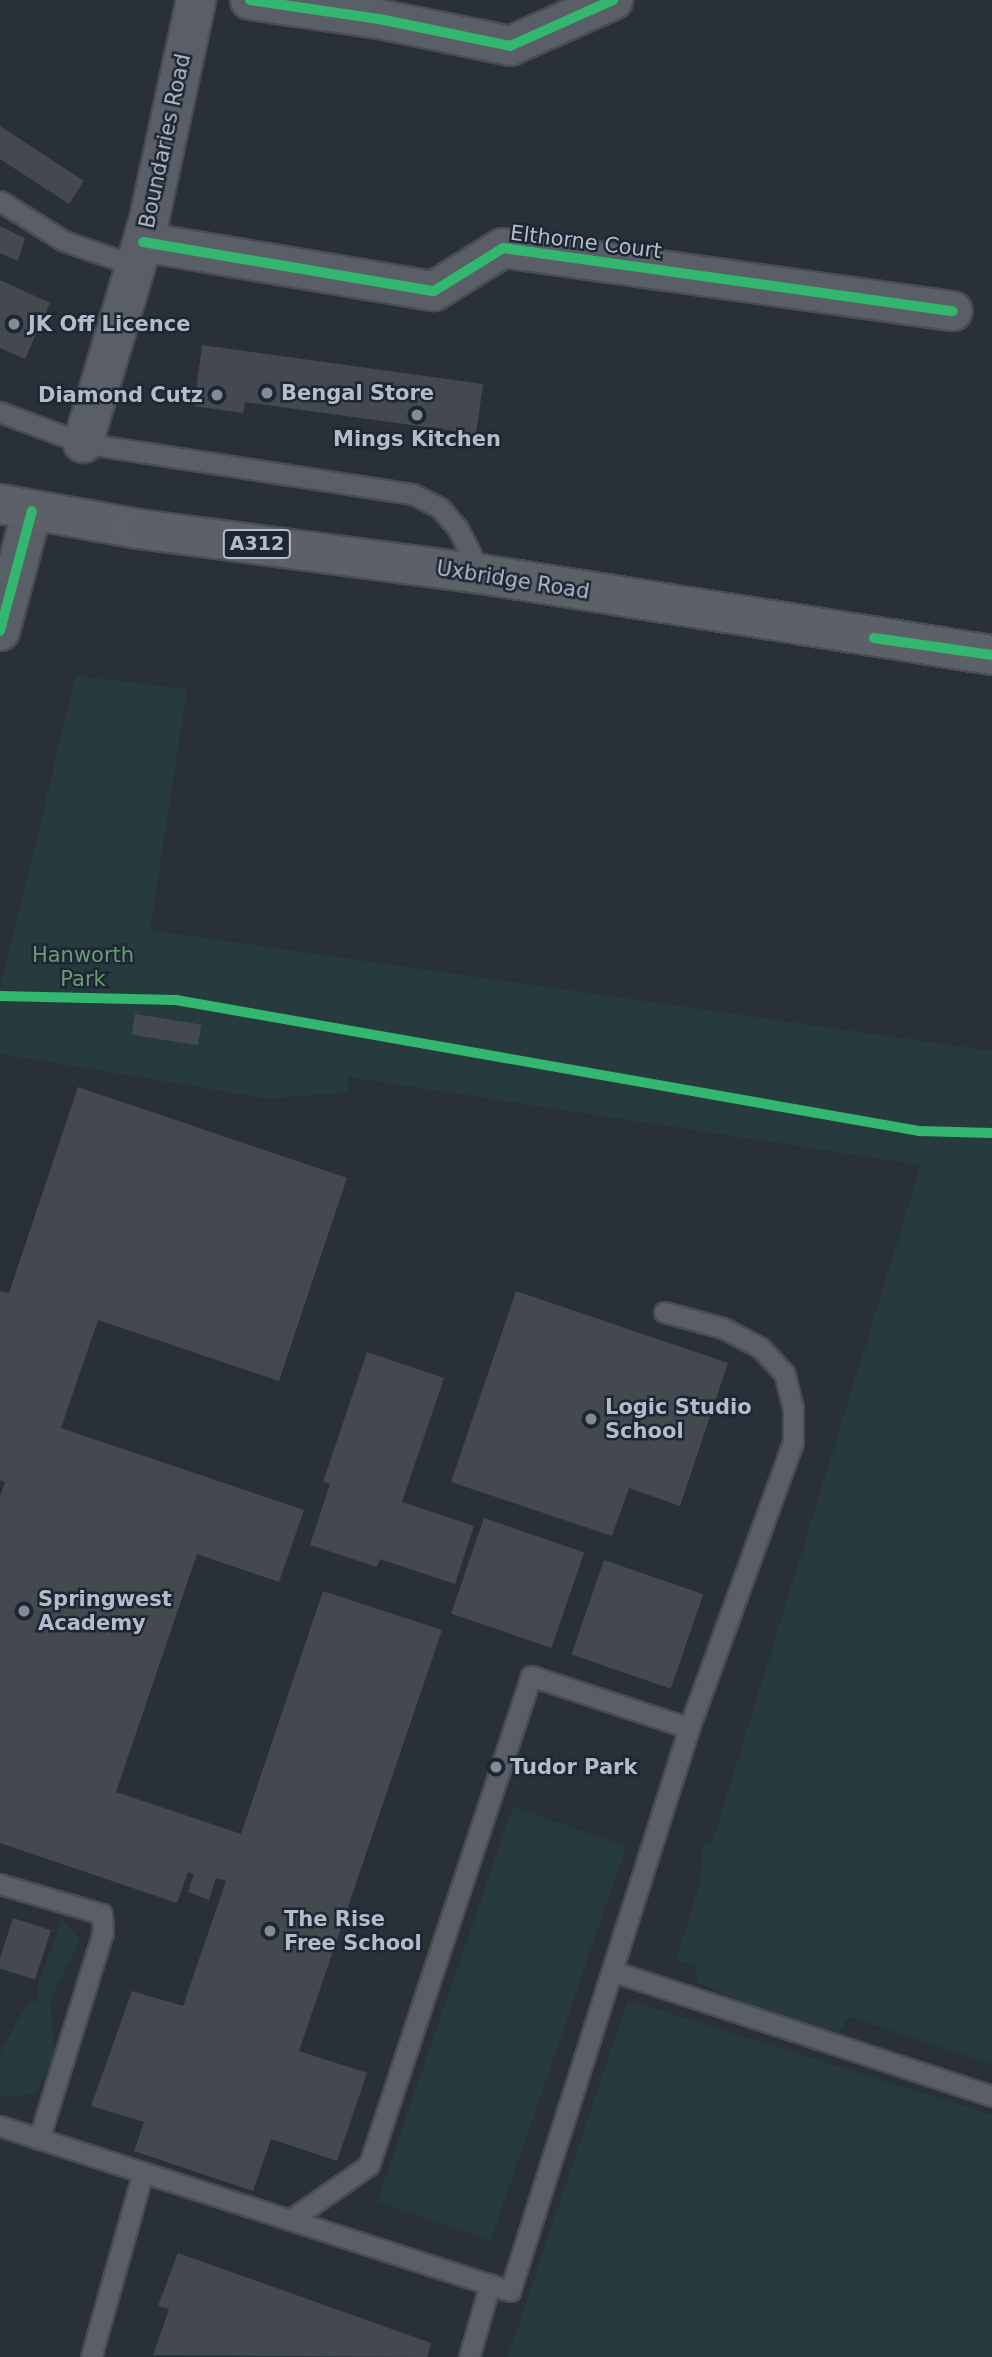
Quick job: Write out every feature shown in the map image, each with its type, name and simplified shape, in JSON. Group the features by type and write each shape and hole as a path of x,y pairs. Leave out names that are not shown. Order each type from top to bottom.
{"main road":[{"name":"Uxbridge Road","path":"16,508 481,574 992,655"}],"street":[{"name":"Boundaries Road","path":"83,443 139,254 196,0"},
{"path":"250,0 379,19 510,46 613,0"},
{"name":"Elthorne Court","path":"139,254 434,291 503,248 953,311"},
{"path":"0,631 16,508"}],"lane":[{"path":"0,201 64,241 139,254"},
{"path":"0,412 83,443 413,494 440,508 458,529 481,574"},
{"path":"0,2126 510,2291 689,1728 793,1442 793,1408 784,1373 761,1349 723,1328 664,1312"},
{"path":"290,2220 369,2165 531,1676 689,1728"},
{"path":"0,1884 102,1914 103,1933 39,2139"},
{"path":"612,1971 992,2096"},
{"path":"91,2357 143,2172"},
{"path":"469,2357 490,2284"}],"green space":[{"name":"Hanworth Park","path":"76,676 187,689 150,930 992,1051 992,2064 849,2017 839,2033 751,2006 699,1983 695,1966 676,1960 699,1887 704,1843 712,1844 921,1165 349,1077 348,1092 269,1099 0,1054 0,989"},
{"path":"513,1807 626,1846 491,2240 377,2201"},
{"path":"62,1919 80,1941 50,1999 55,2055 35,2094 0,2097 0,2053 26,2006 39,1999 38,1985"},
{"path":"628,2000 992,2115 992,2357 508,2357"}],"building":[{"path":"0,126 84,181 69,204 0,159"},
{"path":"0,226 25,238 18,261 0,253"},
{"path":"0,280 50,303 25,359 0,348"},
{"path":"202,345 483,384 476,434 245,402 243,413 194,406"},
{"path":"135,1014 201,1024 198,1045 132,1035"},
{"path":"78,1087 347,1178 279,1381 98,1320 61,1428 304,1510 279,1582 197,1554 116,1792 241,1834 323,1591 442,1630 299,2051 367,2073 337,2161 271,2139 253,2191 134,2151 144,2122 91,2106 132,1991 183,2006 226,1881 216,1878 209,1900 188,1892 194,1874 188,1872 177,1903 0,1843 0,1496 5,1482 0,1480 0,1291 9,1293"},
{"path":"516,1291 728,1363 680,1506 629,1488 612,1536 451,1482"},
{"path":"367,1352 444,1378 402,1502 474,1526 455,1584 380,1559 377,1567 310,1545 330,1484 323,1482"},
{"path":"484,1518 584,1553 551,1648 451,1613"},
{"path":"604,1560 703,1594 671,1689 571,1655"},
{"path":"13,1918 51,1930 35,1980 0,1968 0,1958"},
{"path":"178,2253 431,2343 427,2357 153,2355 169,2309 158,2306"}],"cycle path":[{"path":"250,0 379,19 510,46 613,0"},
{"path":"143,242 434,291 503,248 953,311"},
{"path":"0,631 32,511"},
{"path":"874,638 992,655"},
{"path":"0,996 176,1000 919,1131 992,1133"}],"place":[{"name":"JK Off Licence","path":"14,324"},
{"name":"Bengal Store","path":"267,393"},
{"name":"Diamond Cutz","path":"217,395"},
{"name":"Mings Kitchen","path":"417,415"},
{"name":"Logic Studio School","path":"591,1419"},
{"name":"Springwest Academy","path":"24,1611"},
{"name":"Tudor Park","path":"496,1767"},
{"name":"The Rise Free School","path":"270,1931"}]}
